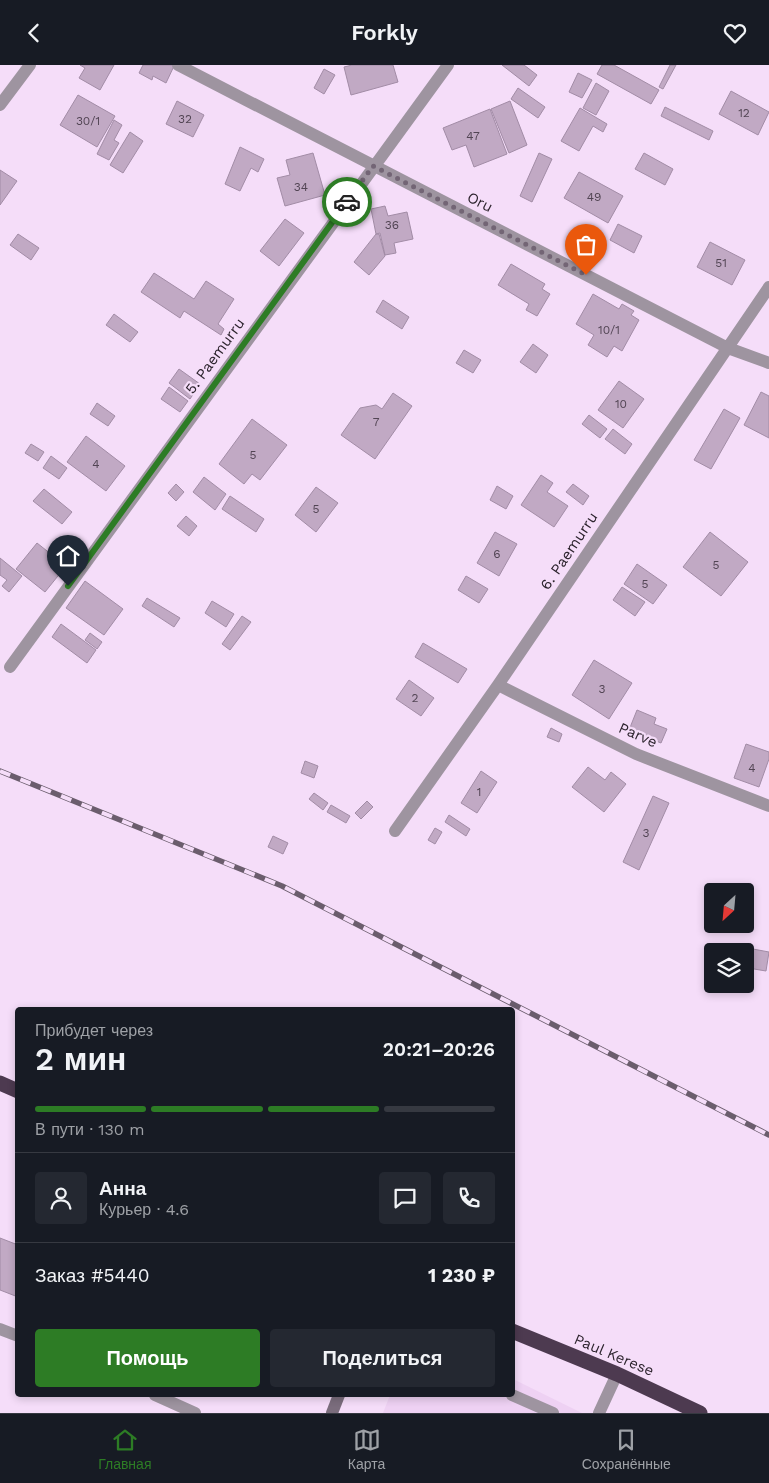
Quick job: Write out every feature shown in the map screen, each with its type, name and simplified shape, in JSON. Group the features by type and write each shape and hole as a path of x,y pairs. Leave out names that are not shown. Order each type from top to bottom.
{"highway":[{"path":"0,1083 15,1090"},
{"name":"Paul Kerese","path":"515,1332 617,1374 700,1413"}],"street":[{"path":"0,105 30,65"},
{"name":"Oru","path":"178,65 728,348 769,363"},
{"name":"5. Paemurru","path":"10,667 448,65"},
{"name":"6. Paemurru","path":"395,831 498,685 769,287"},
{"name":"Parve","path":"498,685 636,754 769,806"},
{"path":"0,1329 15,1335"},
{"path":"599,1413 617,1374"},
{"path":"515,1396 553,1413"},
{"path":"159,1397 195,1413"},
{"path":"332,1413 338,1397"}],"shaded area":[{"path":"515,1380 582,1413 383,1413 389,1397 515,1397"}],"building":[{"path":"80,65 114,65 100,90 79,78 85,68"},
{"path":"143,65 174,66 166,83 153,76 152,80 139,73"},
{"path":"352,65 393,65 398,82 351,95 344,67"},
{"path":"502,65 524,65 537,75 529,86"},
{"path":"602,65 614,65 659,90 651,104 597,74"},
{"path":"670,65 676,65 663,89 659,87"},
{"path":"324,69 335,75 324,94 314,88"},
{"path":"578,73 592,80 582,98 569,92"},
{"path":"596,83 609,91 596,115 583,108"},
{"path":"518,88 545,107 538,118 511,99"},
{"path":"731,91 769,112 758,135 719,114"},
{"path":"78,95 115,116 97,147 60,125"},
{"path":"177,101 204,115 193,137 166,124"},
{"path":"510,101 527,145 509,153 491,109"},
{"path":"665,107 713,131 709,140 661,116"},
{"path":"580,108 607,124 603,132 593,126 579,151 561,141"},
{"path":"490,109 507,154 474,167 466,145 452,150 443,128"},
{"path":"114,120 122,125 114,140 119,143 109,160 97,154"},
{"path":"130,132 143,141 123,173 110,165"},
{"path":"240,147 264,159 258,172 251,168 240,191 225,184"},
{"path":"313,153 325,195 285,206 277,178 290,175 286,160"},
{"path":"539,153 552,159 532,202 520,196"},
{"path":"644,153 673,169 665,185 635,169"},
{"path":"0,170 17,181 0,205"},
{"path":"579,172 623,196 608,223 564,198"},
{"path":"385,206 388,216 407,212 413,239 394,243 396,253 385,255 380,233 376,234 371,209"},
{"path":"285,219 304,233 279,266 260,251"},
{"path":"618,224 642,236 634,253 610,240"},
{"path":"18,234 39,248 31,260 10,245"},
{"path":"376,234 379,234 385,256 369,275 354,262"},
{"path":"710,242 745,260 732,285 697,267"},
{"path":"511,264 545,284 542,289 550,294 537,316 526,310 529,304 498,285"},
{"path":"154,273 194,299 206,281 234,299 218,324 224,329 221,335 184,311 180,318 141,292"},
{"path":"593,294 619,309 622,304 634,311 631,315 639,320 622,351 614,346 607,357 588,345 594,335 576,324"},
{"path":"383,300 409,317 402,329 376,312"},
{"path":"114,314 138,332 130,342 106,325"},
{"path":"533,344 548,355 536,373 520,362"},
{"path":"464,350 481,360 473,373 456,363"},
{"path":"179,369 200,384 190,399 169,383"},
{"path":"619,381 644,399 623,428 598,410"},
{"path":"169,387 188,401 180,412 161,399"},
{"path":"761,392 769,396 769,438 744,425"},
{"path":"393,393 412,406 375,459 341,435 360,408 376,405 382,409"},
{"path":"97,403 115,416 108,426 90,414"},
{"path":"724,409 740,418 711,469 694,460"},
{"path":"589,415 607,429 600,438 582,424"},
{"path":"252,419 287,445 260,480 252,474 244,484 219,464"},
{"path":"613,429 632,444 625,454 605,439"},
{"path":"86,436 125,466 106,491 67,462"},
{"path":"31,444 44,452 38,461 25,453"},
{"path":"51,456 67,468 59,479 43,468"},
{"path":"541,475 553,483 547,492 568,506 554,527 521,505"},
{"path":"204,477 226,494 215,510 193,492"},
{"path":"176,484 184,492 176,501 168,493"},
{"path":"573,484 589,496 583,505 566,492"},
{"path":"497,486 513,496 506,509 490,500"},
{"path":"316,487 338,503 316,532 295,515"},
{"path":"44,489 72,512 62,524 33,501"},
{"path":"230,496 264,519 256,532 222,509"},
{"path":"186,516 197,526 189,536 177,526"},
{"path":"495,532 517,544 499,576 477,563"},
{"path":"710,532 748,562 721,596 683,567"},
{"path":"37,543 66,566 45,592 16,569"},
{"path":"0,558 22,576 9,592 2,586 7,580 0,575"},
{"path":"637,564 667,585 653,604 624,584"},
{"path":"466,576 488,589 479,603 458,590"},
{"path":"85,581 123,609 104,635 66,608"},
{"path":"622,587 645,602 635,616 613,600"},
{"path":"147,598 180,618 174,627 142,606"},
{"path":"212,601 234,614 226,627 205,613"},
{"path":"242,616 251,622 230,650 222,644"},
{"path":"61,624 96,650 87,663 52,637"},
{"path":"90,633 102,642 97,649 85,640"},
{"path":"423,643 467,669 458,683 415,657"},
{"path":"594,660 632,683 609,719 572,695"},
{"path":"409,680 434,698 421,716 396,699"},
{"path":"637,710 656,718 654,724 667,729 661,743 629,730"},
{"path":"551,728 562,734 559,742 547,737"},
{"path":"746,744 769,752 769,759 759,787 734,778"},
{"path":"305,761 318,766 314,778 301,773"},
{"path":"588,767 605,780 611,772 626,784 604,812 572,787"},
{"path":"481,771 497,782 477,813 461,803"},
{"path":"314,793 328,803 323,810 309,799"},
{"path":"653,796 669,803 639,870 623,862"},
{"path":"367,801 373,807 361,819 355,813"},
{"path":"331,805 350,816 346,823 327,812"},
{"path":"449,815 470,829 466,836 445,822"},
{"path":"435,828 442,832 435,844 428,840"},
{"path":"273,836 288,843 283,854 268,847"},
{"path":"754,949 769,952 766,971 754,969"},
{"path":"0,1238 15,1244 15,1296 0,1290"}],"railway":[{"path":"0,771 282,886 769,1135"}],"way so far":[{"path":"347,202 373,166 586,275"}],"route":[{"path":"68,586 347,202"}]}
